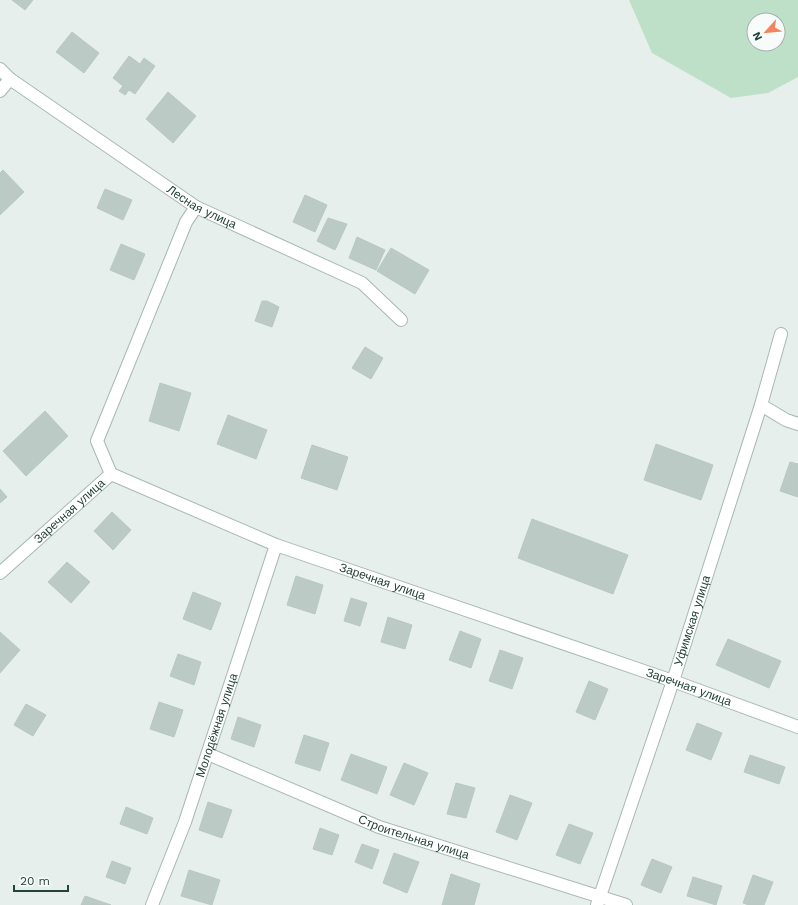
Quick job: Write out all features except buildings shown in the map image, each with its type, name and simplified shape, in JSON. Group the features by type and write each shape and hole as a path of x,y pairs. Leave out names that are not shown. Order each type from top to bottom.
{"street":[{"name":"Лесная улица","path":"0,69 10,79 196,207 362,283 401,320"},
{"path":"0,91 10,79"},
{"path":"111,474 97,441 186,222 196,207"},
{"name":"Уфимская улица","path":"598,900 673,681 761,405 781,334"},
{"path":"761,405 786,420 798,424"},
{"name":"Заречная улица","path":"0,572 111,474 276,545 673,681 798,727"},
{"name":"Молодёжная улица","path":"152,905 185,822 276,545"},
{"name":"Строительная улица","path":"208,754 379,827 598,900 626,905"}],"green space":[{"path":"629,0 798,0 798,77 768,93 731,98 652,53"}]}
